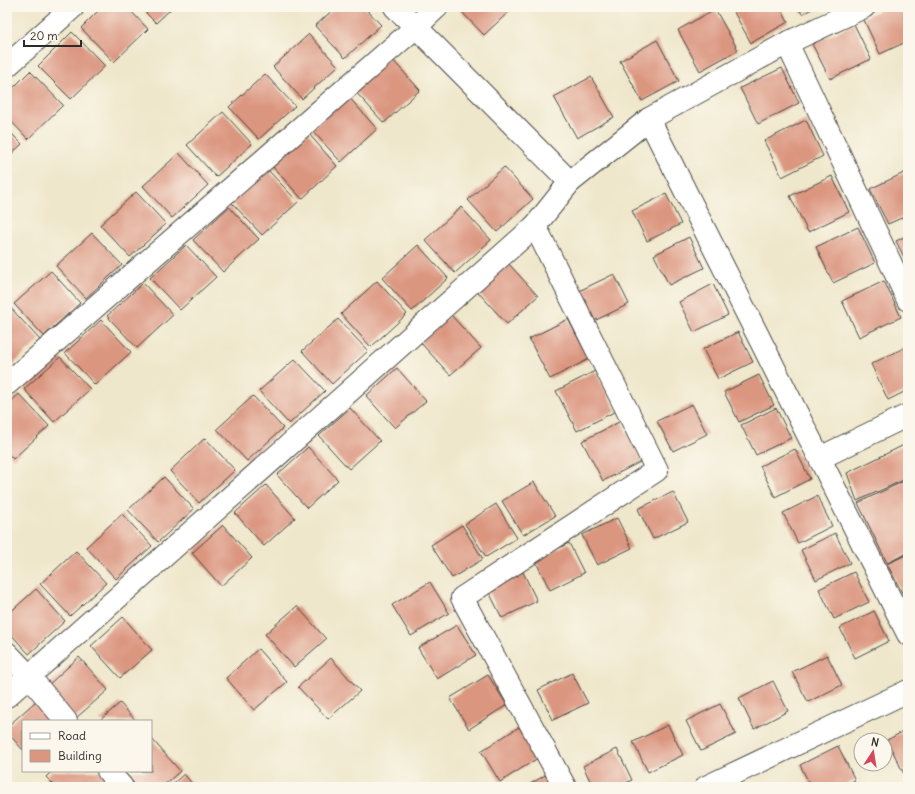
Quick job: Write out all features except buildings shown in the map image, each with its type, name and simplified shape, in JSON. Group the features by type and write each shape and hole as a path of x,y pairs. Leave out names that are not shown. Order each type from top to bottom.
{"street":[{"path":"7,66 72,7"},
{"path":"395,7 570,182"},
{"path":"7,384 437,7"},
{"path":"7,696 535,226 570,182 648,118 787,44 864,7"},
{"path":"787,44 908,300"},
{"path":"648,118 908,634"},
{"path":"535,226 657,470 462,598 565,787"},
{"path":"820,458 908,415"},
{"path":"7,653 29,676 65,720"},
{"path":"706,787 908,691"},
{"path":"109,772 122,787"}]}
